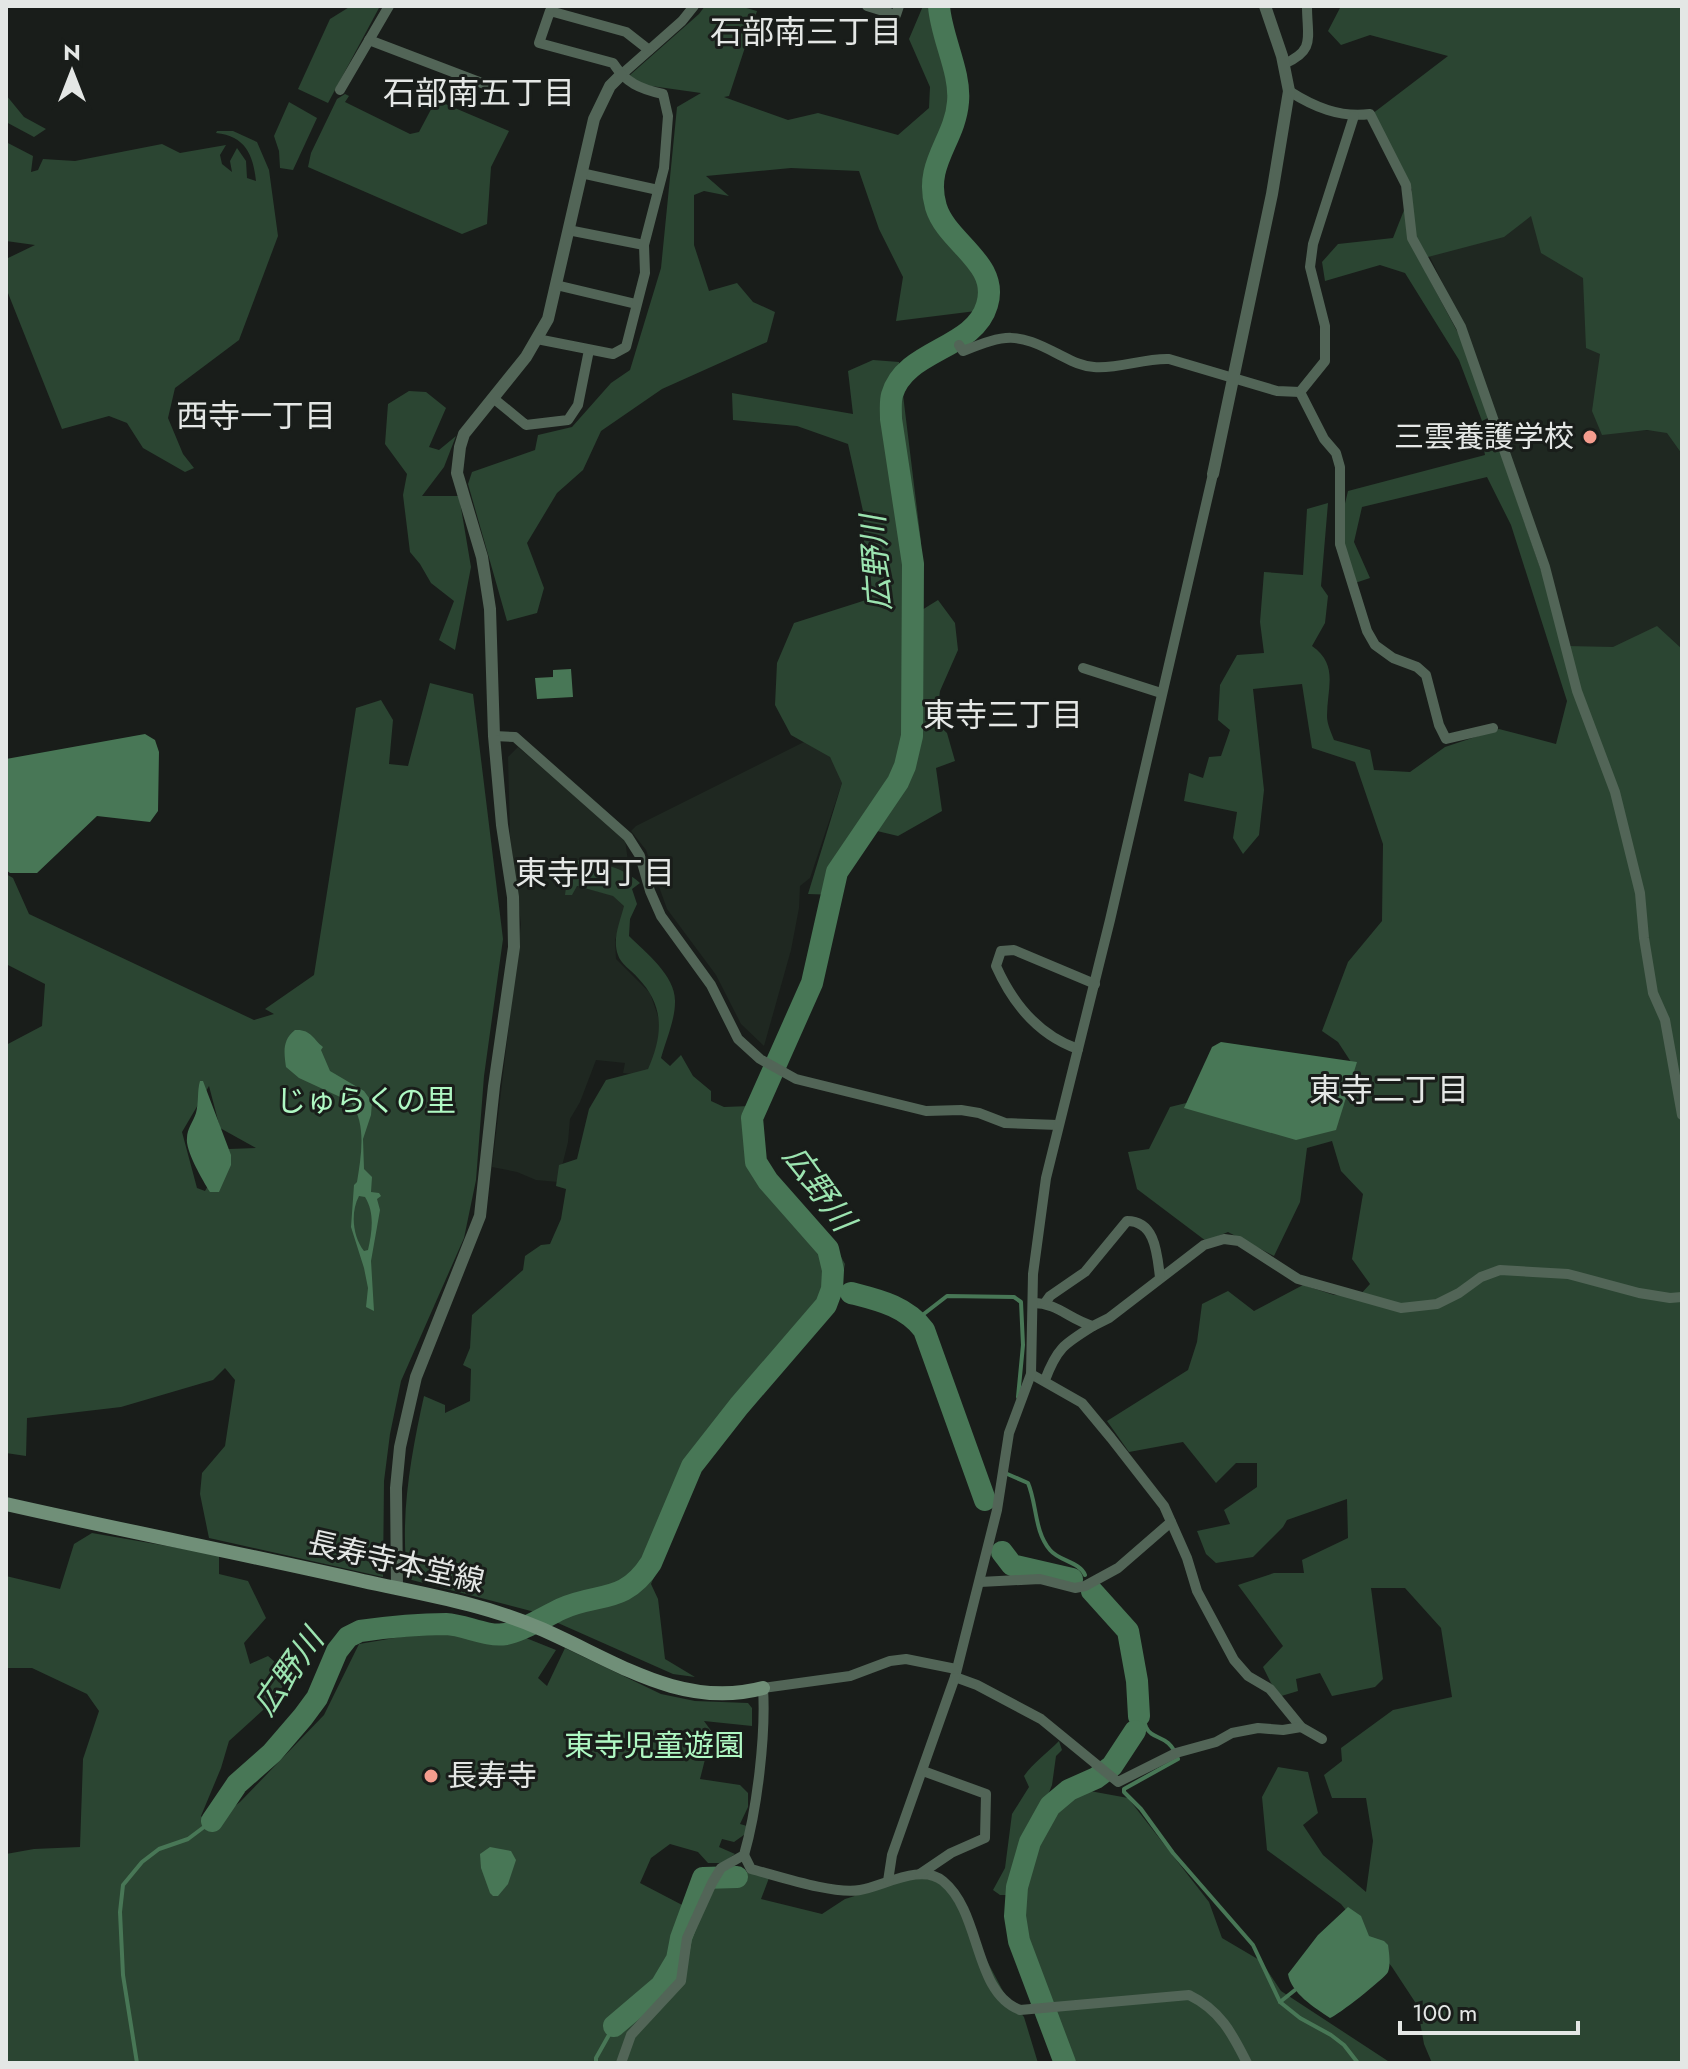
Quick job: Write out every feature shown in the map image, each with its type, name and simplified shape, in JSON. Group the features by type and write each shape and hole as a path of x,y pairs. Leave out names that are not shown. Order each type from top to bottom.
{"main road":[{"name":"長寿寺本堂線","path":"6,1504 397,1588 511,1617 674,1689 712,1694 763,1688"}],"street":[{"path":"340,90 389,6"},
{"path":"397,1588 396,1488 400,1447 416,1377 480,1216 494,1086 514,947 513,897 502,825 494,736 488,590 482,557 457,473 460,447 464,434 526,357 548,319 594,119 606,93 694,6"},
{"path":"867,6 896,15 899,6"},
{"path":"888,1881 892,1855 956,1673 997,1510 1009,1433 1031,1374 1036,1238 1058,1125 1095,984 1213,474 1272,194 1289,91 1284,64 1265,6"},
{"path":"1284,64 1302,56 1307,46 1307,6"},
{"path":"537,339 613,354 626,347 645,273 644,245 664,168 668,116 663,94 638,88 621,75 613,63 539,43 550,11 626,32 649,50"},
{"path":"369,40 487,85"},
{"path":"1289,91 1306,102 1334,113 1354,116 1370,114 1406,185 1412,238 1461,327 1545,567 1561,619 1577,691 1615,792 1640,893 1653,993 1665,1020 1682,1115"},
{"path":"1300,392 1325,361 1325,326 1310,267 1313,244 1354,116"},
{"path":"581,173 658,190"},
{"path":"568,230 644,245"},
{"path":"556,285 636,304"},
{"path":"959,345 963,351 997,338 1016,338 1039,344 1078,365 1095,367 1169,359 1277,391 1300,392"},
{"path":"493,398 526,425 568,420 578,405 589,350"},
{"path":"1300,392 1324,439 1336,453 1340,467 1340,544 1367,631 1375,645 1426,675 1439,725 1446,739 1493,728"},
{"path":"1083,668 1161,693"},
{"path":"494,736 515,737 628,837 640,856 661,916 711,985 738,1039 760,1059 796,1079 926,1111 961,1110 1005,1123 1058,1125"},
{"path":"1078,1049 1056,1040 1025,1016 996,966 1001,951 1014,950 1095,984"},
{"path":"1045,1303 1050,1296 1085,1272 1127,1221 1132,1220 1148,1230 1155,1243 1160,1277"},
{"path":"1045,1380 1052,1361 1063,1345 1109,1318 1204,1245 1224,1239 1239,1241 1298,1279 1401,1308 1437,1304 1481,1277 1500,1270 1568,1274 1639,1293 1682,1297"},
{"path":"1033,1303 1063,1309 1082,1323 1093,1326"},
{"path":"1031,1374 1082,1403 1164,1506 1187,1558 1197,1591 1234,1660 1248,1676 1270,1689 1301,1727 1322,1739"},
{"path":"980,1582 1040,1579 1075,1588 1085,1586 1118,1568 1171,1522"},
{"path":"923,1771 986,1794 985,1838 951,1853 920,1874 856,1891 751,1869 744,1855 750,1834 765,1717 763,1688 850,1676 890,1661 906,1659 956,1673 1041,1719 1118,1782 1176,1753 1216,1742 1232,1733 1258,1728 1283,1730 1301,1727"},
{"path":"621,2063 631,2035 681,1981 687,1938 712,1883 721,1868 744,1855"},
{"path":"920,1874 941,1879 960,1900 990,1980 1000,1996 1013,2007 1020,2010 1189,1995 1218,2014 1247,2063"}],"shaded area":[{"name":"三雲養護学校","path":"1533,213 1586,277 1604,351 1603,431 1672,430 1682,443 1682,655 1572,651 1465,329 1428,253"},
{"path":"571,669 573,697 537,699 535,678 553,677 553,670"},
{"path":"145,734 155,740 159,752 158,811 150,822 97,816 37,873 10,873 6,870 6,759"},
{"path":"810,739 827,752 843,780 810,878 800,886 791,950 764,1046 741,1024 716,975 667,909 646,850 631,831"},
{"path":"518,747 625,839 628,862 623,876 568,884 616,896 627,906 615,940 616,959 650,993 662,1028 654,1061 643,1075 623,1073 625,1063 596,1060 570,1119 558,1182 536,1180 492,1167 521,924 510,836 508,757"},
{"path":"295,1030 311,1035 323,1047 321,1050 330,1071 364,1091 372,1102 363,1139 364,1169 372,1177 371,1192 381,1196 377,1199 380,1210 371,1261 374,1311 366,1307 368,1288 351,1227 354,1185 361,1151 359,1121 351,1102 299,1078 286,1067 285,1047","holes":["359,1196 365,1197 372,1223 368,1250 364,1251 357,1239 354,1217"]},
{"path":"1221,1042 1357,1062 1336,1130 1296,1140 1184,1108 1212,1047"},
{"path":"200,1081 203,1081 231,1155 231,1165 219,1192 210,1192 187,1143 197,1109"},
{"path":"490,1847 511,1851 516,1860 508,1884 498,1896 490,1893 481,1868 480,1854"},
{"path":"1348,1907 1361,1916 1369,1936 1388,1945 1389,1969 1370,1989 1330,2018 1299,1994 1288,1974 1318,1935"}],"green space":[{"path":"351,6 380,6 328,103 298,89 330,19"},
{"path":"705,6 739,6 757,11 729,96 724,97 788,120 818,113 898,135 929,108 930,87 909,39 923,6 935,6 951,91 950,103 923,177 923,185 931,212 982,285 976,311 896,321 903,277 879,229 859,171 791,168 706,176 729,196 704,191 694,195 694,245 709,291 737,283 753,302 775,312 767,342 662,389 601,431 583,470 557,493 527,543 544,588 537,613 507,621 468,484 472,472 535,450 538,435 572,427 611,383 630,370 661,268 677,107 701,93 637,84 630,75"},
{"path":"1341,6 1682,6 1682,454 1667,433 1647,430 1602,435 1592,411 1600,354 1586,348 1583,278 1541,253 1531,216 1504,237 1428,257 1426,273 1465,346 1488,418 1482,421 1459,360 1405,273 1380,265 1325,281 1322,262 1338,244 1393,238 1412,190 1372,114 1448,56 1370,35 1341,45 1328,31"},
{"path":"345,94 349,96 345,102 410,134 419,132 436,100 509,131 491,167 487,224 462,234 308,167 311,153 337,99"},
{"path":"6,95 24,117 46,129 34,137 6,122"},
{"path":"289,102 317,118 293,170 280,168 274,136"},
{"path":"217,131 233,131 257,142 269,170 278,236 239,340 175,388 168,418 183,454 194,468 185,472 143,448 127,423 109,416 62,429 6,288 6,259 35,245 6,241 6,142 33,156 31,172 38,170 43,159 75,161 162,144 180,153 226,145 220,155 222,164 232,172 230,161 237,148 246,161 247,178 256,181 246,148 241,142"},
{"path":"873,360 899,362 921,542 917,613 938,600 955,623 958,650 940,691 936,723 947,733 955,761 936,768 942,811 898,836 877,831 846,865 837,895 808,894 842,783 830,757 791,735 775,705 777,663 794,623 866,600 863,511 848,444 797,426 733,420 732,393 853,414 848,371"},
{"path":"409,391 426,392 446,408 429,447 439,450 456,436 444,467 422,496 459,496 471,567 455,650 439,640 454,601 431,583 410,552 403,495 407,474 385,444 388,404"},
{"path":"1480,428 1492,428 1567,646 1613,647 1657,626 1682,649 1682,2063 1432,2063 1424,2044 1417,2005 1392,1967 1341,1904 1267,1850 1262,1797 1278,1767 1308,1772 1318,1813 1303,1825 1323,1855 1366,1892 1373,1841 1366,1798 1332,1798 1324,1775 1342,1761 1341,1748 1393,1710 1452,1697 1441,1628 1405,1588 1371,1588 1383,1679 1375,1687 1332,1696 1320,1673 1296,1679 1298,1691 1278,1697 1263,1667 1283,1646 1238,1585 1274,1573 1304,1573 1302,1560 1348,1538 1347,1499 1287,1520 1253,1557 1216,1563 1206,1554 1197,1531 1230,1524 1224,1510 1257,1487 1257,1463 1236,1463 1216,1483 1183,1442 1129,1452 1107,1421 1188,1370 1197,1342 1202,1304 1228,1291 1254,1311 1303,1285 1334,1295 1359,1296 1370,1284 1352,1259 1363,1194 1341,1171 1332,1141 1307,1148 1300,1202 1274,1256 1228,1232 1206,1241 1137,1189 1128,1152 1149,1149 1170,1107 1351,1062 1338,1042 1322,1031 1348,962 1382,921 1383,844 1355,762 1312,748 1302,684 1253,689 1264,790 1259,835 1243,854 1233,838 1237,812 1184,801 1189,773 1203,778 1209,757 1221,756 1230,730 1218,720 1220,685 1237,655 1264,653 1260,622 1264,572 1303,575 1307,509 1328,503 1321,586 1328,596 1325,623 1312,646 1329,669 1327,719 1334,740 1370,750 1374,770 1410,772 1445,747 1499,729 1556,744 1567,701 1511,525 1487,477 1362,507 1354,542 1370,578 1355,583 1335,545 1348,491 1485,455"},
{"name":"じゅらくの里","path":"430,683 473,694 503,939 484,1076 476,1180 464,1238 401,1381 390,1434 384,1481 383,1577 209,1538 200,1494 202,1473 225,1446 235,1380 225,1368 213,1380 121,1407 27,1418 26,1456 6,1453 6,1045 42,1026 45,984 6,964 6,874 13,878 29,914 254,1020 274,1014 265,1009 314,975 356,708 381,700 393,720 389,764 408,766","holes":["209,1086 220,1128 256,1148 229,1149 205,1191 197,1188 182,1132"]},
{"path":"567,859 615,868 640,883 632,889 637,904 630,919 629,936 659,966 674,992 674,1016 661,1058 670,1066 681,1055 693,1076 711,1091 711,1101 724,1107 750,1106 747,1135 758,1173 784,1212 802,1226 830,1237 845,1264 836,1307 702,1461 651,1584 658,1599 665,1659 695,1677 673,1674 531,1611 408,1579 406,1510 424,1396 445,1405 445,1413 470,1401 471,1369 463,1365 470,1348 472,1315 523,1270 525,1256 541,1245 550,1244 561,1219 566,1189 556,1186 559,1165 577,1159 589,1109 606,1080 648,1069 657,1044 659,1021 653,999 621,961 616,949 617,930 624,906 613,896 577,886 572,895 565,895 568,873 553,867"},
{"name":"東寺児童遊園","path":"92,1533 219,1555 219,1574 248,1581 266,1618 244,1643 250,1664 268,1656 290,1675 274,1700 229,1741 201,1816 211,1825 240,1802 324,1715 359,1644 453,1628 526,1638 556,1650 538,1678 547,1686 565,1648 661,1694 695,1701 748,1703 752,1708 752,1726 704,1721 712,1732 700,1779 740,1785 748,1793 748,1807 740,1824 747,1826 748,1832 734,1842 722,1839 719,1847 735,1854 722,1863 708,1863 698,1852 670,1844 651,1858 640,1883 686,1907 697,1883 735,1869 769,1878 761,1899 822,1914 845,1899 916,1877 942,1882 1004,1993 1024,2017 1038,2063 6,2063 6,1854 80,1847 83,1759 99,1711 87,1694 32,1668 6,1668 6,1576 60,1589 74,1544"},
{"path":"1059,1741 1062,1750 1056,1756 1052,1785 1039,1817 1079,1789 1128,1798 1209,1902 1222,1938 1261,1961 1281,1991 1391,2063 1070,2063 1051,1999 1035,1972 1020,1926 1019,1895 1000,1895 993,1890 1005,1868 1012,1814 1029,1787 1024,1776"}],"waterway":[{"name":"広野川","path":"212,1821 237,1784 272,1753 303,1717 317,1698 337,1651 348,1637 360,1631 435,1624 506,1634 574,1604 620,1592 631,1586 651,1563 692,1466 826,1305 832,1289 833,1270 828,1249 768,1181 756,1162 752,1118 812,983 837,872 898,782 912,736 913,564 891,419 892,395 899,380 910,368 968,332 980,320 987,305 989,290 986,277 942,220 933,192 936,165 956,116 958,102 957,79 939,6"},
{"name":"広野川","path":"832,1289 838,1290"},
{"path":"851,1293 900,1310 924,1330 985,1500"},
{"path":"916,1320 947,1296 1014,1297 1021,1302 1023,1345 1018,1397"},
{"path":"1005,1473 1028,1483 1038,1526 1050,1550 1079,1567 1085,1575"},
{"path":"1002,1552 1012,1565 1072,1579"},
{"path":"1092,1591 1128,1631 1137,1681 1139,1716"},
{"path":"1138,1690 1143,1694 1146,1727 1170,1745 1178,1759 1124,1789 1124,1792 1253,1945 1280,2002 1344,2045 1358,2063"},
{"path":"1065,2063 1019,1941 1015,1916 1017,1887 1030,1842 1050,1806 1069,1790 1096,1778 1112,1766 1135,1731"},
{"name":"広野川","path":"137,2063 123,1975 120,1912 123,1885 142,1862 159,1849 188,1839 212,1821"},
{"path":"614,2026 661,1986 677,1959 681,1938 703,1878 737,1877"},
{"path":"1280,2002 1295,1990"},
{"path":"596,2063 614,2026"}],"place":[{"name":"三雲養護学校","path":"1590,437"},
{"name":"長寿寺","path":"431,1776"}],"district":[{"name":"石部南三丁目","path":"806,32"},
{"name":"石部南五丁目","path":"479,93"},
{"name":"西寺一丁目","path":"256,416"},
{"name":"東寺三丁目","path":"1003,715"},
{"name":"東寺四丁目","path":"595,873"},
{"name":"東寺二丁目","path":"1389,1090"}]}
